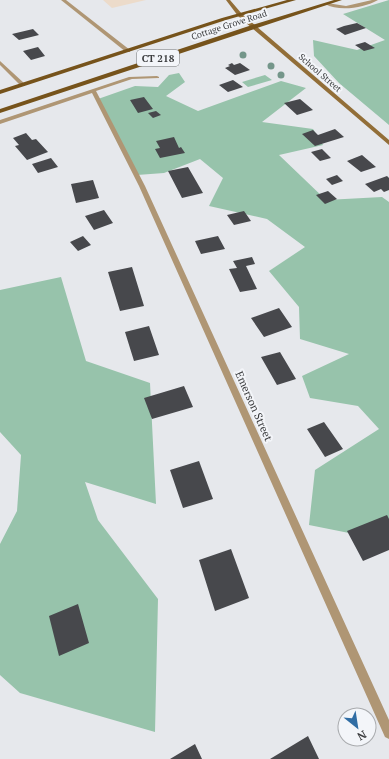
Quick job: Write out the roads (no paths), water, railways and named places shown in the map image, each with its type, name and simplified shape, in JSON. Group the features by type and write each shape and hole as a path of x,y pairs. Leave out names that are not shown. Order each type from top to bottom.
{"main road":[{"name":"School Street","path":"228,0 240,15 389,143"},
{"name":"Cottage Grove Road","path":"0,92 240,15 293,0"},
{"name":"Cottage Grove Road","path":"0,111 254,26 340,0"}],"street":[{"path":"63,0 128,51"},
{"name":"Cottage Grove Road","path":"327,4 338,8 359,6 376,0"},
{"path":"0,62 23,85"},
{"path":"0,72 7,70"},
{"path":"0,122 131,78 157,77"},
{"name":"Emerson Street","path":"93,90 142,186 389,733"}]}
